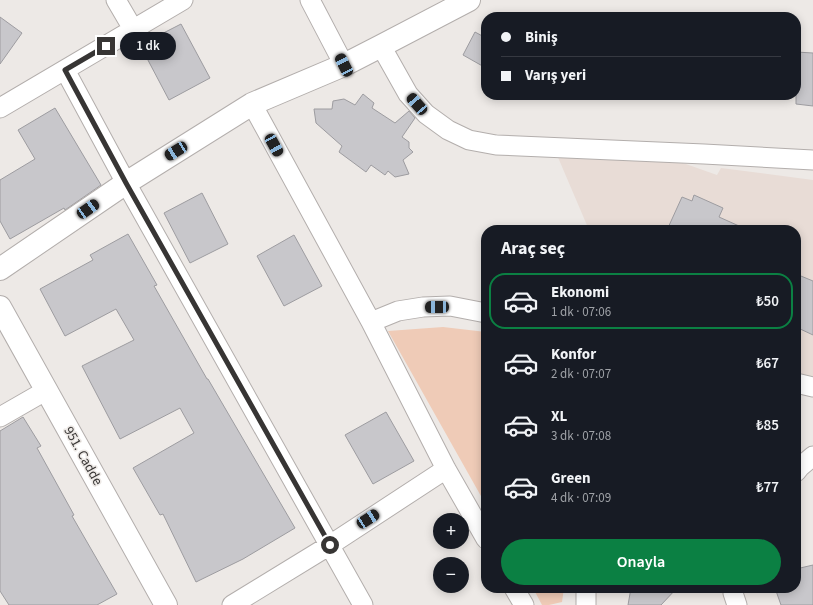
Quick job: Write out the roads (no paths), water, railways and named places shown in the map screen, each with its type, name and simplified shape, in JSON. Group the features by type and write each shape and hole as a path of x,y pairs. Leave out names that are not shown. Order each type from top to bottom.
{"street":[{"path":"116,0 133,30"},
{"path":"0,108 183,0"},
{"path":"310,0 344,65"},
{"path":"0,269 126,183 252,104 344,65 469,0"},
{"path":"381,46 408,94 426,114 448,130 469,140 496,145 813,160"},
{"path":"65,70 126,183 363,605"},
{"path":"252,104 371,322 446,469 481,530"},
{"path":"371,322 398,311 423,307 450,306 481,311"},
{"name":"951. Cadde","path":"0,307 166,605"},
{"path":"801,384 813,386"},
{"path":"0,417 47,390"},
{"path":"801,466 813,456"},
{"path":"232,605 330,545 446,469"},
{"path":"517,593 524,605"},
{"path":"586,593 586,605"},
{"path":"733,593 736,605"}]}
